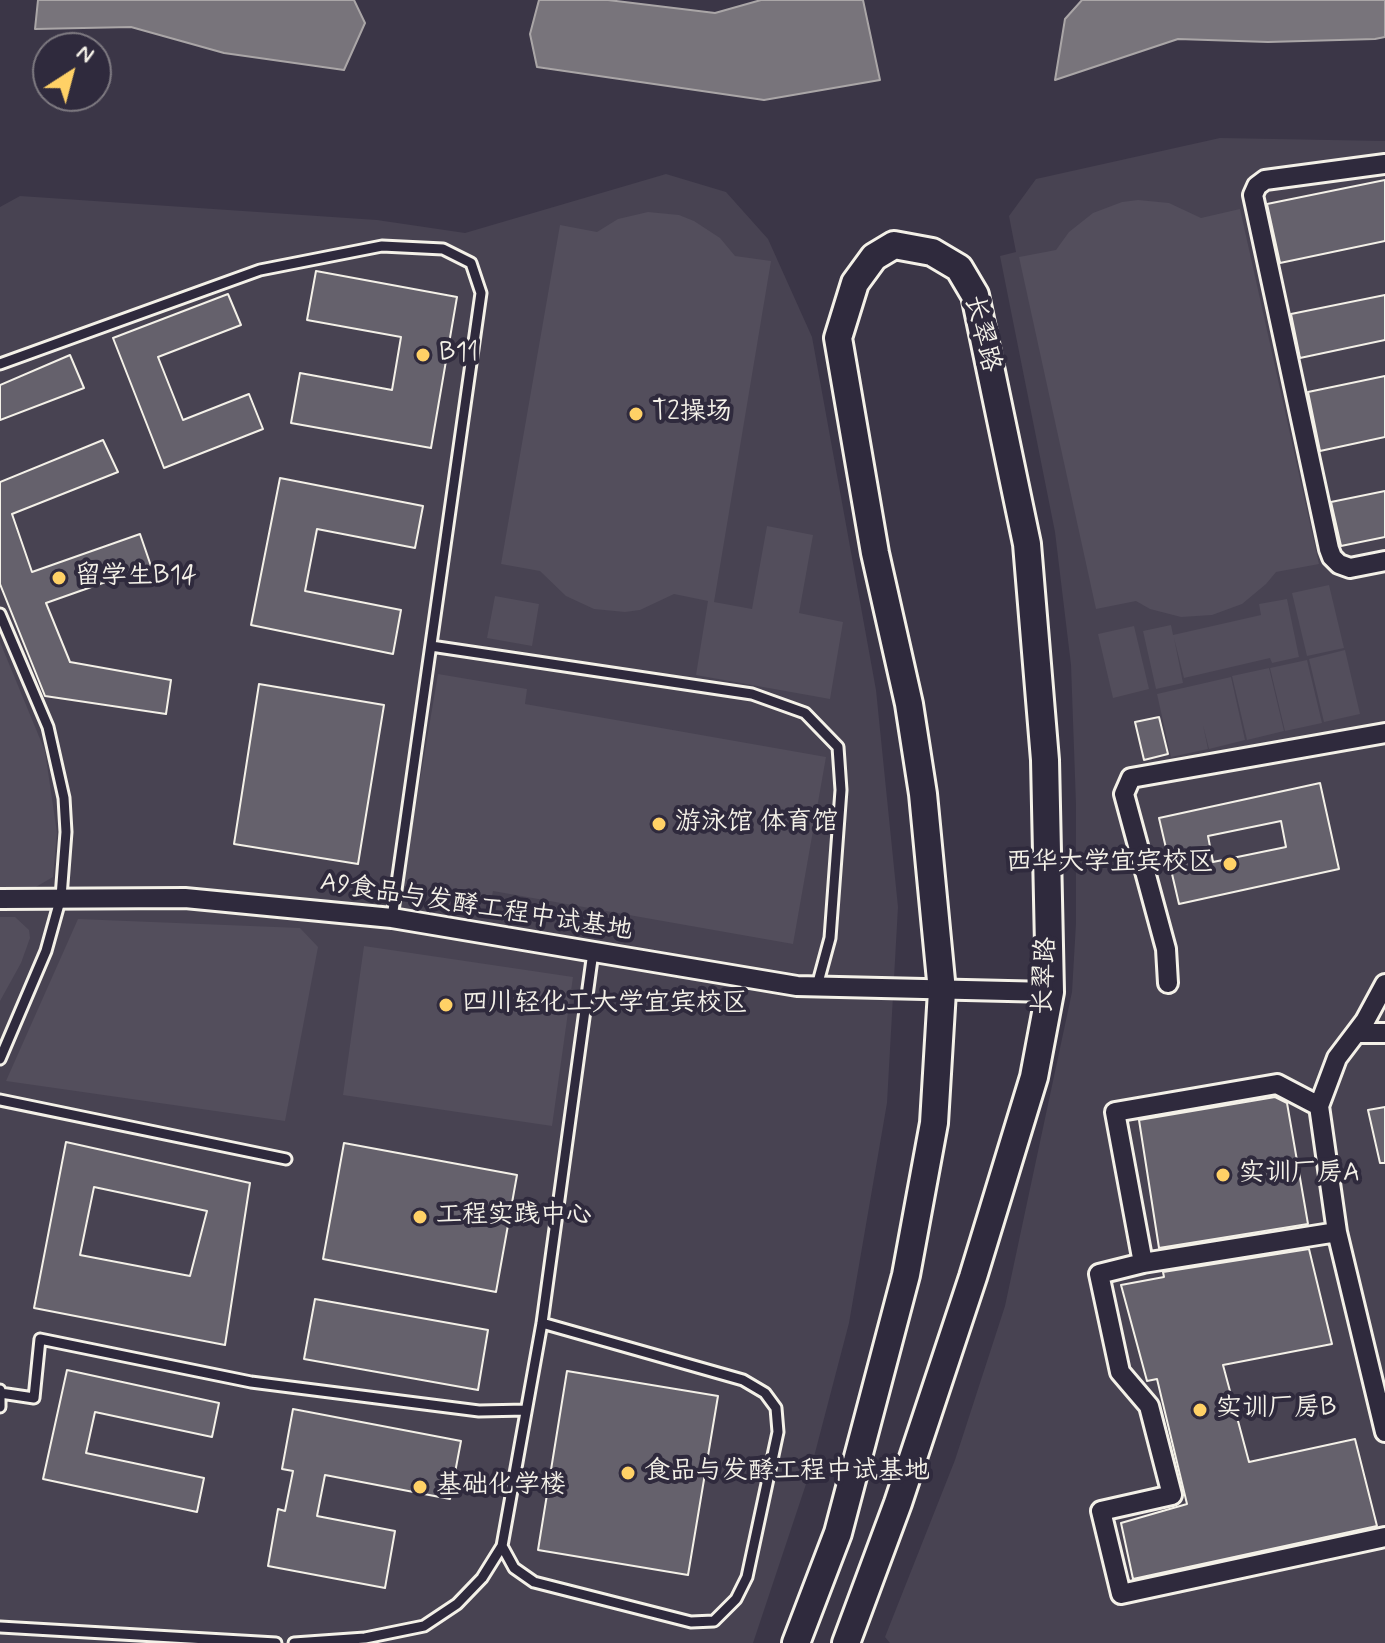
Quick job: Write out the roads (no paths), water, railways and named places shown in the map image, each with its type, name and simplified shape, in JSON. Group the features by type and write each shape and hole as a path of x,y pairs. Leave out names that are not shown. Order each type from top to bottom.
{"main road":[{"name":"长翠路","path":"796,1643 838,1533 906,1275 934,1123 942,991 923,794 912,719 875,553 838,338 855,283 874,257 894,245 932,252 959,268 975,295 982,326 1027,544 1045,760 1050,992 1034,1077 973,1277 852,1638"}],"street":[{"path":"1385,164 1265,180 1257,186 1253,195 1329,549 1339,564 1350,568 1385,561"},
{"path":"1168,983 1166,949 1124,794 1131,778 1385,733"},
{"name":"A9食品与发酵工程中试基地","path":"0,899 185,898 392,918 797,986 1050,992"},
{"path":"1385,985 1337,1058 1319,1106 1337,1232 1385,1432"},
{"path":"1356,1033 1385,1033"},
{"path":"1143,1263 1115,1112 1277,1084 1319,1106"},
{"path":"1337,1232 1143,1263 1099,1274 1120,1372 1149,1406 1172,1495 1101,1511 1121,1594 1385,1537"}],"lane":[{"path":"0,364 260,270 382,246 443,249 471,263 481,293 392,918"},
{"path":"0,614 48,727 64,798 66,832 61,897 46,951 0,1059"},
{"path":"431,646 752,694 805,713 838,747 841,790 830,938 817,986"},
{"path":"294,1643 365,1638 424,1626 457,1604 482,1578 502,1546 542,1323 593,952"},
{"path":"0,1100 286,1159"},
{"path":"502,1546 514,1568 534,1582 691,1622 714,1621 736,1599 747,1577 778,1432 776,1408 765,1393 743,1380 542,1323"},
{"path":"0,1407 0,1392 34,1398 40,1339 251,1382 479,1411 526,1410"},
{"path":"0,1627 276,1643"}],"place":[{"name":"B11","path":"423,355"},
{"name":"T2操场","path":"636,414"},
{"name":"留学生B14","path":"59,578"},
{"name":"游泳馆 体育馆","path":"659,824"},
{"name":"西华大学宜宾校区","path":"1230,864"},
{"name":"四川轻化工大学宜宾校区","path":"446,1005"},
{"name":"实训厂房A","path":"1223,1175"},
{"name":"工程实践中心","path":"420,1217"},
{"name":"实训厂房B","path":"1200,1410"},
{"name":"食品与发酵工程中试基地","path":"628,1473"},
{"name":"基础化学楼","path":"420,1487"}]}
